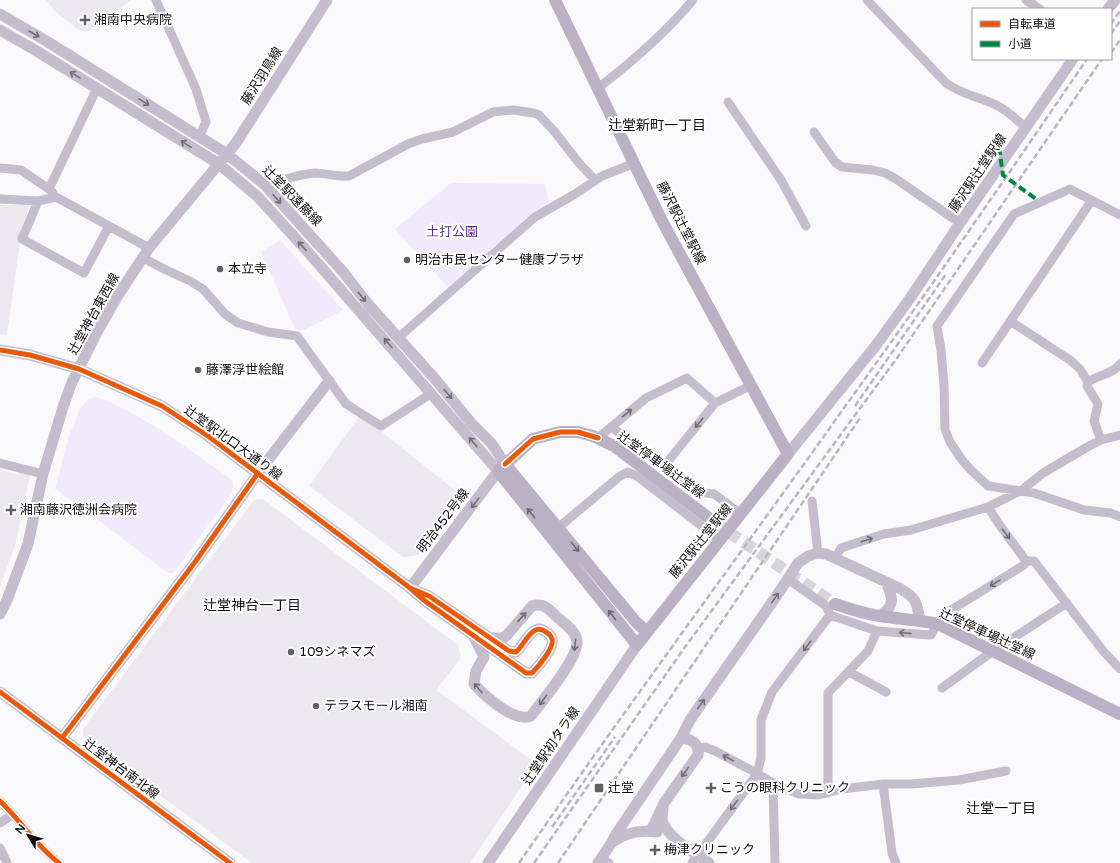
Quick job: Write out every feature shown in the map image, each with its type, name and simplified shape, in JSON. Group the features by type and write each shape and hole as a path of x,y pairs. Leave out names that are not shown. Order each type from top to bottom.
{"main road":[{"name":"藤沢駅辻堂駅線","path":"555,0 669,233 788,454 637,646"},
{"name":"辻堂停車場辻堂線","path":"502,467 533,439 560,432 578,432 598,438 614,446 714,522"},
{"path":"502,467 519,482 559,527 636,622 647,632"},
{"path":"502,467 637,646"},
{"name":"辻堂停車場辻堂線","path":"833,610 938,624 1120,714"}],"street":[{"path":"156,0 196,89 206,122 199,137"},
{"name":"藤沢羽鳥線","path":"219,164 236,143 327,0"},
{"path":"598,88 643,52 693,0"},
{"path":"867,0 946,83 954,89 998,105 1026,128"},
{"path":"1026,0 1038,8"},
{"path":"1109,8 1115,0"},
{"name":"辻堂駅遠藤線","path":"0,14 48,42 227,154 266,186 435,379 472,424 492,444 502,467"},
{"name":"辻堂駅遠藤線","path":"0,30 35,50 219,164 256,196 308,252 432,393 502,467"},
{"name":"藤沢駅辻堂駅線","path":"788,454 877,344 911,297 1071,60"},
{"path":"49,189 97,88"},
{"path":"728,102 781,180 806,226"},
{"path":"266,186 291,177 307,174 316,173 341,177 349,176 408,144 422,139 453,132 493,112 513,110 539,115 595,180"},
{"path":"814,132 835,162 842,167 873,170 896,178 960,223"},
{"path":"398,338 535,217 602,176 635,163"},
{"name":"辻堂神台東西線","path":"0,614 7,600 28,544 43,474 63,407 96,334 117,297 146,253 219,164"},
{"path":"0,168 21,170 49,189 56,197 109,226 146,253 204,289 226,314 238,323 268,332 297,336 346,404 381,426 432,393"},
{"path":"1120,215 1070,189 1014,214 937,326 944,385 945,429 950,442 962,460 988,486 1022,490 1046,496 1084,510 1111,513 1120,517"},
{"path":"0,199 38,201 56,197"},
{"path":"982,363 1092,200"},
{"path":"38,201 22,239 84,273 109,226"},
{"path":"1010,321 1070,360 1080,369 1088,382 1087,386 1098,404 1094,421 1101,440"},
{"name":"辻堂駅北口大通り線","path":"0,350 30,355 79,369 162,406 208,436 410,588"},
{"path":"1088,382 1116,369 1120,364"},
{"path":"598,438 646,398 687,378 715,403"},
{"path":"62,738 195,562 258,473 329,381"},
{"path":"665,465 715,403 752,385"},
{"path":"611,427 665,465 698,492 714,494 741,514"},
{"path":"835,558 841,548 884,534 911,530 988,506 1022,490 1043,473 1101,440 1120,435"},
{"path":"0,463 43,474"},
{"name":"明治452号線","path":"410,588 502,467"},
{"path":"559,527 620,476 628,472 638,477 720,540"},
{"path":"812,501 818,553"},
{"path":"988,506 1001,527 1026,561"},
{"path":"603,861 616,834 681,738 690,720 798,563 808,556 818,553 826,554 886,582 909,594 917,602 920,621"},
{"path":"1026,561 1034,561 1104,652 1120,669"},
{"path":"788,579 826,606 877,630 931,635 943,615 1024,565 1026,561"},
{"path":"879,616 886,612 891,604 892,596 886,582"},
{"path":"410,588 429,596 509,651 516,652 521,648 532,632 536,630 542,630 549,634 552,639 552,644 538,667 532,673 526,673 424,601 410,588"},
{"path":"942,688 993,651 1067,603"},
{"path":"474,637 484,657 476,671 474,684 483,694 508,712 518,717 526,718 531,716 569,665 577,642 575,634 545,606 538,604 532,606 503,638 492,638"},
{"path":"695,859 757,774 762,758 761,720 772,692 833,610"},
{"path":"828,793 828,693 868,651 877,630"},
{"name":"辻堂駅初タラ線","path":"488,863 637,646"},
{"path":"849,672 886,692"},
{"name":"辻堂神台南北線","path":"0,692 230,863"},
{"path":"647,831 664,803 698,755 698,749 695,743 689,738 681,738"},
{"path":"698,749 705,747 715,751 773,784 798,794 818,795 842,789 884,784 912,784 959,780 1006,771"},
{"path":"773,784 775,863"},
{"path":"884,784 892,852 896,863"},
{"path":"0,801 13,814 39,846 59,863"},
{"path":"664,803 662,820 665,827 695,859 708,863"},
{"path":"0,823 13,814"},
{"path":"626,819 647,831"},
{"path":"612,842 622,835 647,831 660,832 673,836"},
{"path":"0,848 7,863"}],"shaded area":[{"name":"湘南中央病院","path":"46,0 131,0 88,32 77,29 56,12"},
{"path":"0,205 30,205 17,240 20,242 7,335 0,334"},
{"path":"359,417 377,428 462,496 418,555 403,557 309,486"},
{"name":"湘南藤沢徳洲会病院","path":"0,470 19,475 20,472 30,475 15,546 0,586"},
{"path":"263,499 458,645 461,658 436,690 537,764 470,863 252,863 84,739 83,729 254,500"}],"green space":[{"name":"土打公園","path":"451,183 545,184 549,203 528,217 448,287 395,229"},
{"path":"280,240 343,310 302,331 295,329 261,252"},
{"path":"97,397 150,423 231,479 233,484 232,493 172,573 168,573 84,509 55,489 70,433 79,411 90,398"}],"tunnel":[{"path":"714,522 835,604"}],"railway":[{"path":"1112,23 1120,11"},
{"path":"1112,33 1120,21"},
{"path":"1112,52 1120,40"},
{"path":"519,863 599,748 906,321 1086,60"},
{"path":"534,863 685,647 897,358 1101,60"},
{"path":"855,406 946,274"},
{"path":"558,863 860,418"},
{"path":"552,827 615,737"}],"marked path":[{"path":"999,147 1003,175 1036,199"}],"cycle path":[{"path":"0,350 30,355 79,369 162,406 208,436 410,588 425,601 526,673 532,673 551,647 552,639 548,633 538,629 527,638 516,652 509,651 429,596 410,588"},
{"path":"505,464 533,439 560,432 578,432 598,438"},
{"path":"62,738 195,562 258,473"},
{"path":"0,692 230,863"},
{"path":"0,801 43,849 59,863"}],"place":[{"name":"湘南中央病院","path":"85,20"},
{"name":"明治市民センター健康プラザ","path":"407,260"},
{"name":"本立寺","path":"220,269"},
{"name":"藤澤浮世絵館","path":"198,370"},
{"name":"湘南藤沢徳洲会病院","path":"11,510"},
{"name":"109シネマズ","path":"291,652"},
{"name":"テラスモール湘南","path":"316,706"},
{"name":"辻堂","path":"599,788"},
{"name":"こうの眼科クリニック","path":"711,788"},
{"name":"梅津クリニック","path":"655,850"}],"district":[{"name":"辻堂新町一丁目","path":"657,125"},
{"name":"辻堂神台一丁目","path":"252,605"},
{"name":"辻堂一丁目","path":"1001,808"}]}
